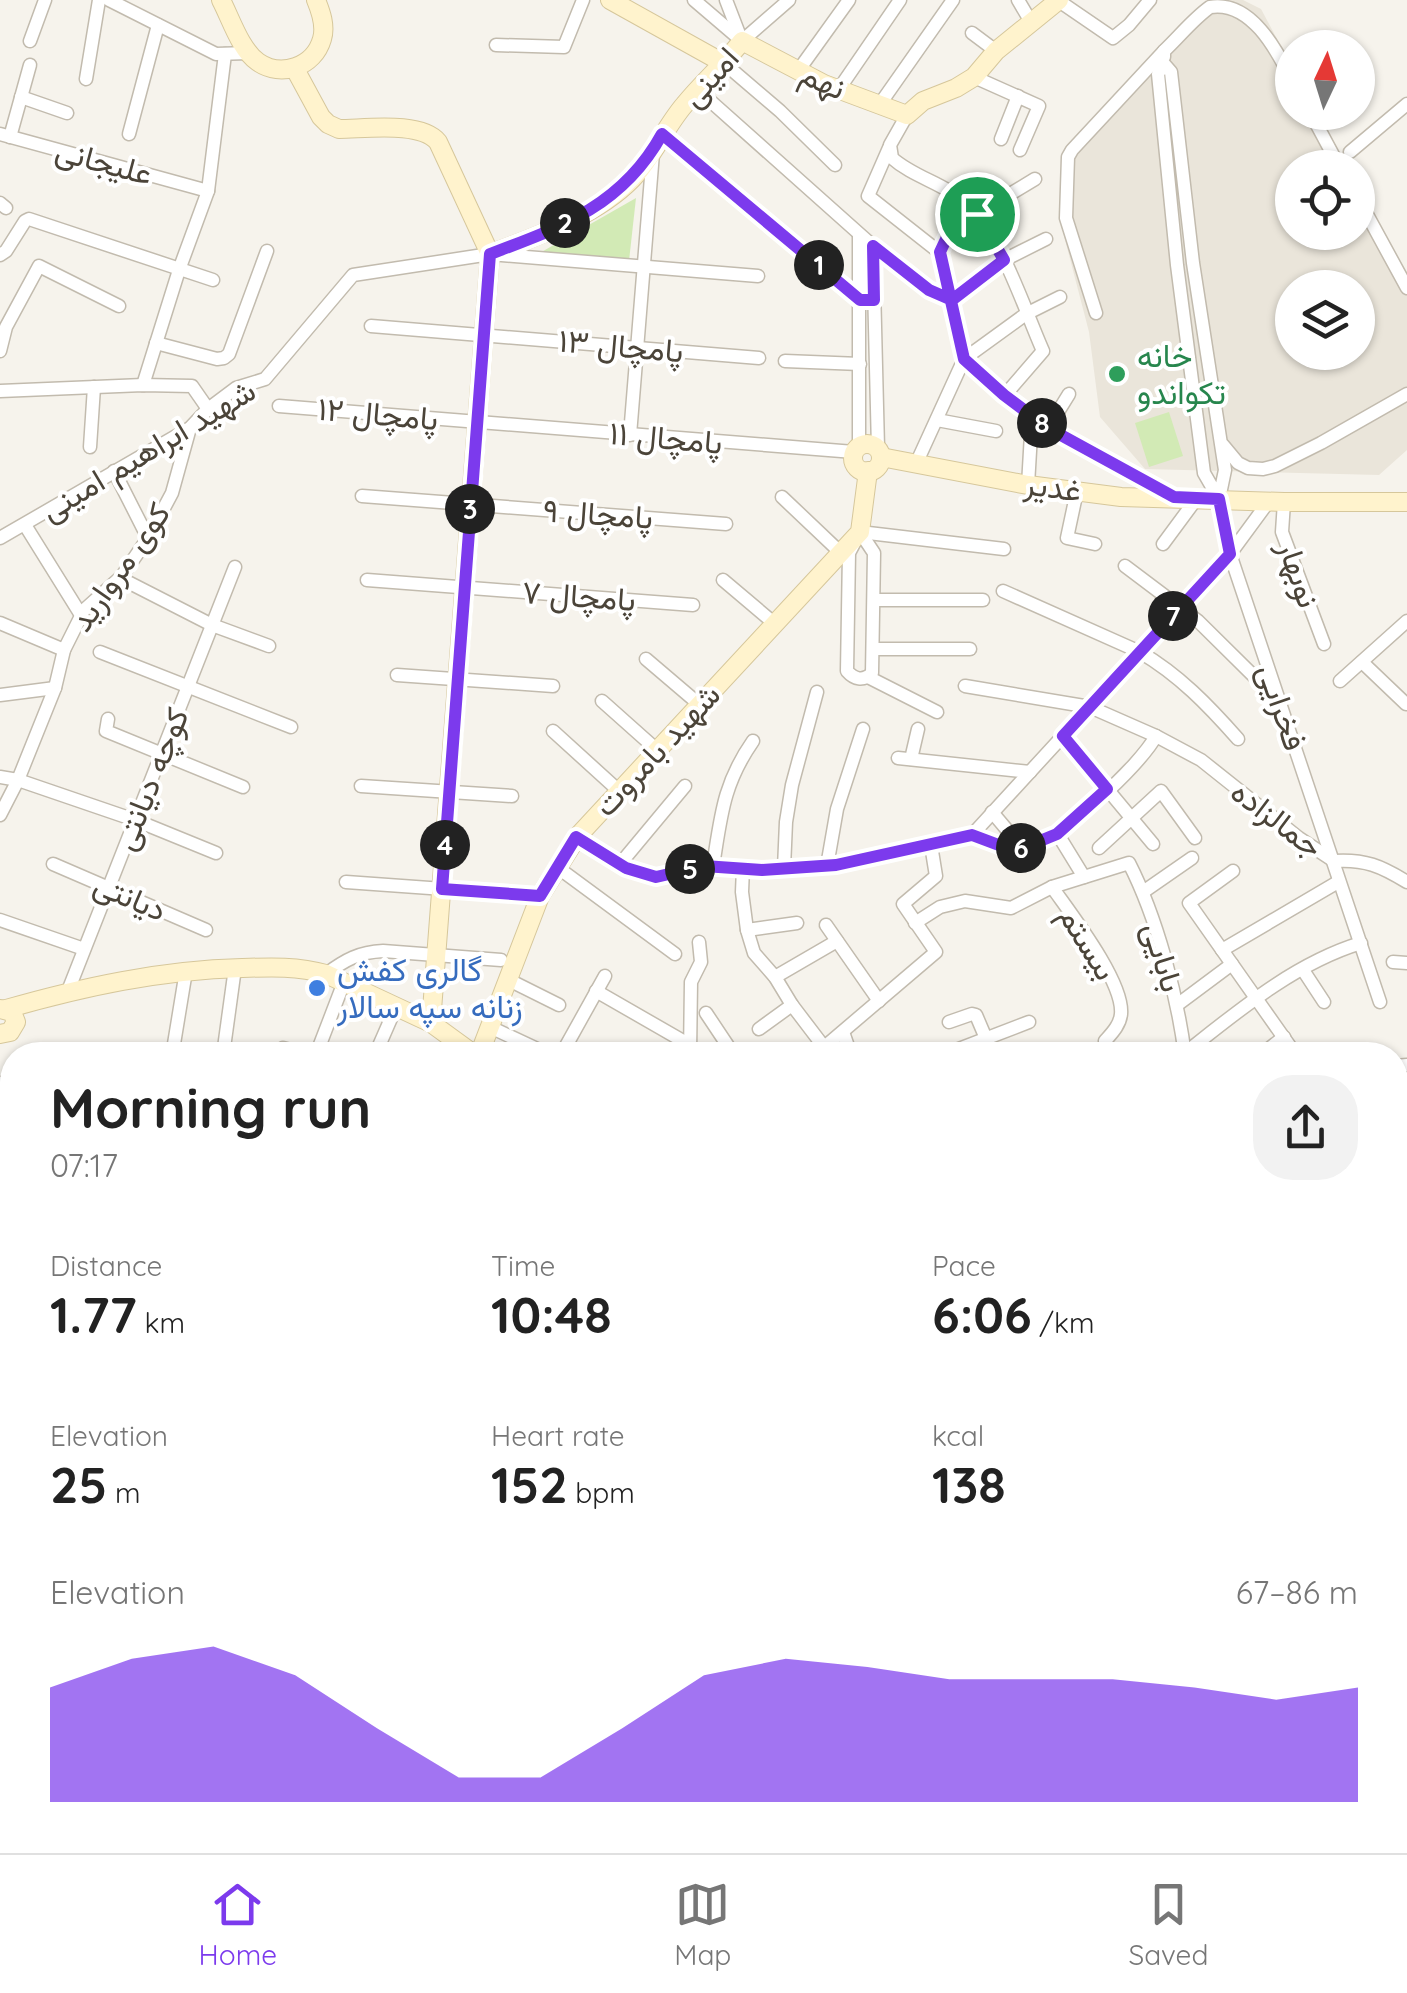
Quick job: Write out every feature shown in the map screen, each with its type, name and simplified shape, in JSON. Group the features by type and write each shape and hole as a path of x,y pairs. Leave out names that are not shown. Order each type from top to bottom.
{"main road":[{"path":"221,0 248,53 258,62 279,70 294,69 307,61 322,39 324,22 316,0"},
{"path":"610,0 725,64"},
{"path":"907,114 923,101 974,77 996,50 1059,0"},
{"name":"امینی","path":"490,254 550,231 607,200 631,180 685,103 742,42"},
{"name":"نهم","path":"742,42 838,89 907,114"},
{"path":"294,69 328,124 339,129 417,130 432,135 490,254 431,1023"},
{"path":"860,532 868,472 878,467 868,451"},
{"name":"غدیر","path":"868,451 916,464 1122,497 1407,502"},
{"name":"شهید بامروت","path":"483,1042 540,896 576,837 860,532"},
{"path":"6,1021 42,998 68,990 186,971 279,966 309,969 344,982 431,1023 448,1042"}],"street":[{"path":"30,41 45,0"},
{"path":"86,78 99,0"},
{"path":"109,0 216,54 248,53"},
{"path":"496,45 564,47 583,0"},
{"path":"694,0 742,42"},
{"path":"726,0 742,42"},
{"name":"امینی","path":"742,42 789,0"},
{"path":"798,71 849,0"},
{"path":"838,89 900,0"},
{"path":"880,104 953,0"},
{"path":"1018,0 1031,22"},
{"path":"1059,0 1113,38 1150,0"},
{"path":"1096,314 1066,218 1068,157 1072,150 1210,7 1220,2 1248,6 1259,17 1275,48"},
{"path":"129,134 158,25"},
{"path":"972,33 996,50"},
{"path":"143,385 208,191 225,54"},
{"path":"1164,58 1171,72 1193,263 1225,470 1219,499"},
{"path":"1164,58 1158,74 1176,264 1204,473 1219,499"},
{"path":"725,64 835,165"},
{"path":"5,135 30,65"},
{"path":"974,77 1040,106 1020,150"},
{"path":"698,90 859,235 929,290 952,300"},
{"path":"1001,139 1018,96"},
{"path":"21,97 66,113"},
{"path":"1352,150 1407,104"},
{"path":"907,114 868,196 940,252 964,359 1048,428 1174,497"},
{"path":"662,134 867,300"},
{"name":"علیجانی","path":"5,135 208,191"},
{"path":"890,146 892,158 898,163 964,201 977,214 1004,260 1043,351 1004,395"},
{"path":"630,435 653,152"},
{"path":"977,214 1035,179"},
{"path":"940,252 964,201"},
{"path":"0,255 28,219 213,280"},
{"path":"1375,229 1407,288"},
{"path":"859,235 867,300 868,451"},
{"path":"952,300 1004,260 1046,239"},
{"path":"868,451 860,364 873,246"},
{"path":"156,344 217,359 229,354 267,250"},
{"name":"شهید ابراهیم امینی","path":"0,538 190,428 236,388 265,379 353,275 490,254 758,276"},
{"path":"1176,264 1193,263"},
{"path":"0,351 6,327 39,266 119,306"},
{"path":"916,464 964,359 1026,314 1060,297"},
{"name":"پامچال ۱۳","path":"371,326 759,358"},
{"path":"785,360 860,364"},
{"name":"شهید ابراهیم امینی","path":"0,392 192,386 208,409"},
{"path":"90,448 94,387"},
{"path":"1048,428 1070,394"},
{"path":"1220,441 1238,463 1248,468 1275,466 1407,394"},
{"name":"پامچال ۱۲","path":"279,406 477,422"},
{"path":"1028,484 1032,417"},
{"path":"938,420 996,432"},
{"name":"پامچال ۱۱","path":"477,422 868,451"},
{"name":"کوی مروارید","path":"0,815 56,688 64,650 81,615 120,578 148,538 172,493 190,428"},
{"path":"114,471 148,538"},
{"path":"1076,491 1067,538 1095,544"},
{"name":"پامچال ۹","path":"362,496 726,524"},
{"path":"782,497 842,553"},
{"path":"1162,544 1197,498"},
{"name":"فخرایی","path":"1219,499 1230,554 1334,860"},
{"path":"972,835 1276,502"},
{"name":"نوبهار","path":"1276,502 1282,532 1324,644"},
{"path":"26,525 81,615"},
{"path":"860,532 1004,549"},
{"path":"860,532 874,553 872,672 868,678"},
{"path":"860,532 850,553 847,671 936,712"},
{"path":"1125,566 1181,607 1280,703"},
{"name":"کوچه دیانتی","path":"68,990 235,567"},
{"path":"120,578 212,625 269,646"},
{"name":"پامچال ۷","path":"367,580 693,605"},
{"path":"723,580 775,624"},
{"path":"1003,591 1140,652 1193,690 1238,738"},
{"path":"874,600 983,600"},
{"path":"1340,681 1407,622"},
{"path":"0,624 64,650"},
{"path":"873,649 970,649"},
{"path":"100,652 291,727"},
{"path":"646,659 700,704"},
{"path":"1362,662 1406,704"},
{"path":"397,675 554,686"},
{"name":"جمالزاده","path":"966,686 1090,707 1156,736 1201,760 1298,838 1334,860 1380,1002"},
{"path":"0,695 56,688"},
{"path":"784,868 792,785 818,692"},
{"path":"602,700 657,750"},
{"path":"108,719 106,731 243,788"},
{"path":"827,866 837,809 863,728"},
{"path":"918,729 904,759 1030,772"},
{"path":"553,730 619,791"},
{"path":"1063,736 1153,844"},
{"path":"576,837 620,864 656,877 713,866 827,866 972,835 1004,847 1023,848 1057,834 1138,762 1156,736"},
{"path":"713,866 724,797 738,763 754,741"},
{"path":"0,777 135,820 216,853"},
{"path":"361,786 512,796"},
{"path":"620,864 685,786"},
{"path":"1098,848 1160,791 1195,838"},
{"path":"992,812 1013,836"},
{"path":"916,923 940,907 966,901 1011,908 1084,877 1057,834"},
{"path":"830,1042 936,952 903,904 936,876 931,845"},
{"path":"1143,892 1192,858"},
{"path":"1334,860 1358,859 1407,882"},
{"name":"بابایی","path":"1084,877 1129,863 1143,892 1178,1005 1183,1042"},
{"name":"دیانتی","path":"53,864 206,930"},
{"path":"558,868 676,954"},
{"path":"742,868 747,930 754,953 774,976 815,1042"},
{"path":"1232,870 1190,904 1287,1042"},
{"path":"346,882 540,896"},
{"path":"1222,950 1338,882"},
{"name":"بیستم","path":"1052,888 1086,934 1119,992 1121,1015 1105,1042"},
{"path":"0,920 84,949"},
{"path":"747,930 797,922"},
{"path":"826,925 879,1001"},
{"path":"690,1042 691,982 701,962 699,942"},
{"path":"774,976 838,942"},
{"path":"1200,1042 1256,997 1338,950 1361,943"},
{"path":"326,974 348,958 366,952 501,960"},
{"path":"1178,1005 1232,964"},
{"path":"225,1042 235,968"},
{"path":"1303,970 1324,1002"},
{"path":"174,1042 186,971"},
{"path":"568,1042 605,976"},
{"path":"509,980 560,1005"},
{"path":"319,1042 344,982"},
{"path":"596,992 677,1042"},
{"path":"759,1029 792,1005"},
{"path":"381,1042 396,1007"},
{"path":"706,1013 725,1042"},
{"path":"949,1022 976,1015 988,1042"},
{"path":"977,1042 1029,1022"},
{"path":"490,1027 522,1042"},
{"path":"842,1032 846,1042"},
{"path":"1278,1042 1284,1037"}],"shaded area":[{"path":"1213,0 1243,0 1261,9 1275,35 1275,130 1326,130 1338,150 1275,150 1275,250 1375,250 1375,219 1407,279 1407,450 1379,475 1145,469 1100,417 1089,332 1062,228 1065,151 1193,12"}],"green space":[{"path":"636,198 629,261 538,254"},
{"path":"1169,412 1183,456 1149,467 1135,423"}],"place":[{"name":"خانه تکواندو","path":"1117,374"},
{"name":"گالری کفش زنانه سپه سالار","path":"317,988"}],"route":[{"path":"977,214 964,201 940,252 952,300 964,359 1032,417 1108,462 1174,497 1219,499 1230,554 1063,736 1107,789 1057,834 1023,848 1004,847 972,835 836,865 762,870 704,866 656,877 626,868 576,837 540,896 442,889 490,254 550,231 607,200 631,180 662,134 860,300 874,300 873,246 929,290 952,300 1004,260 977,214"}]}
